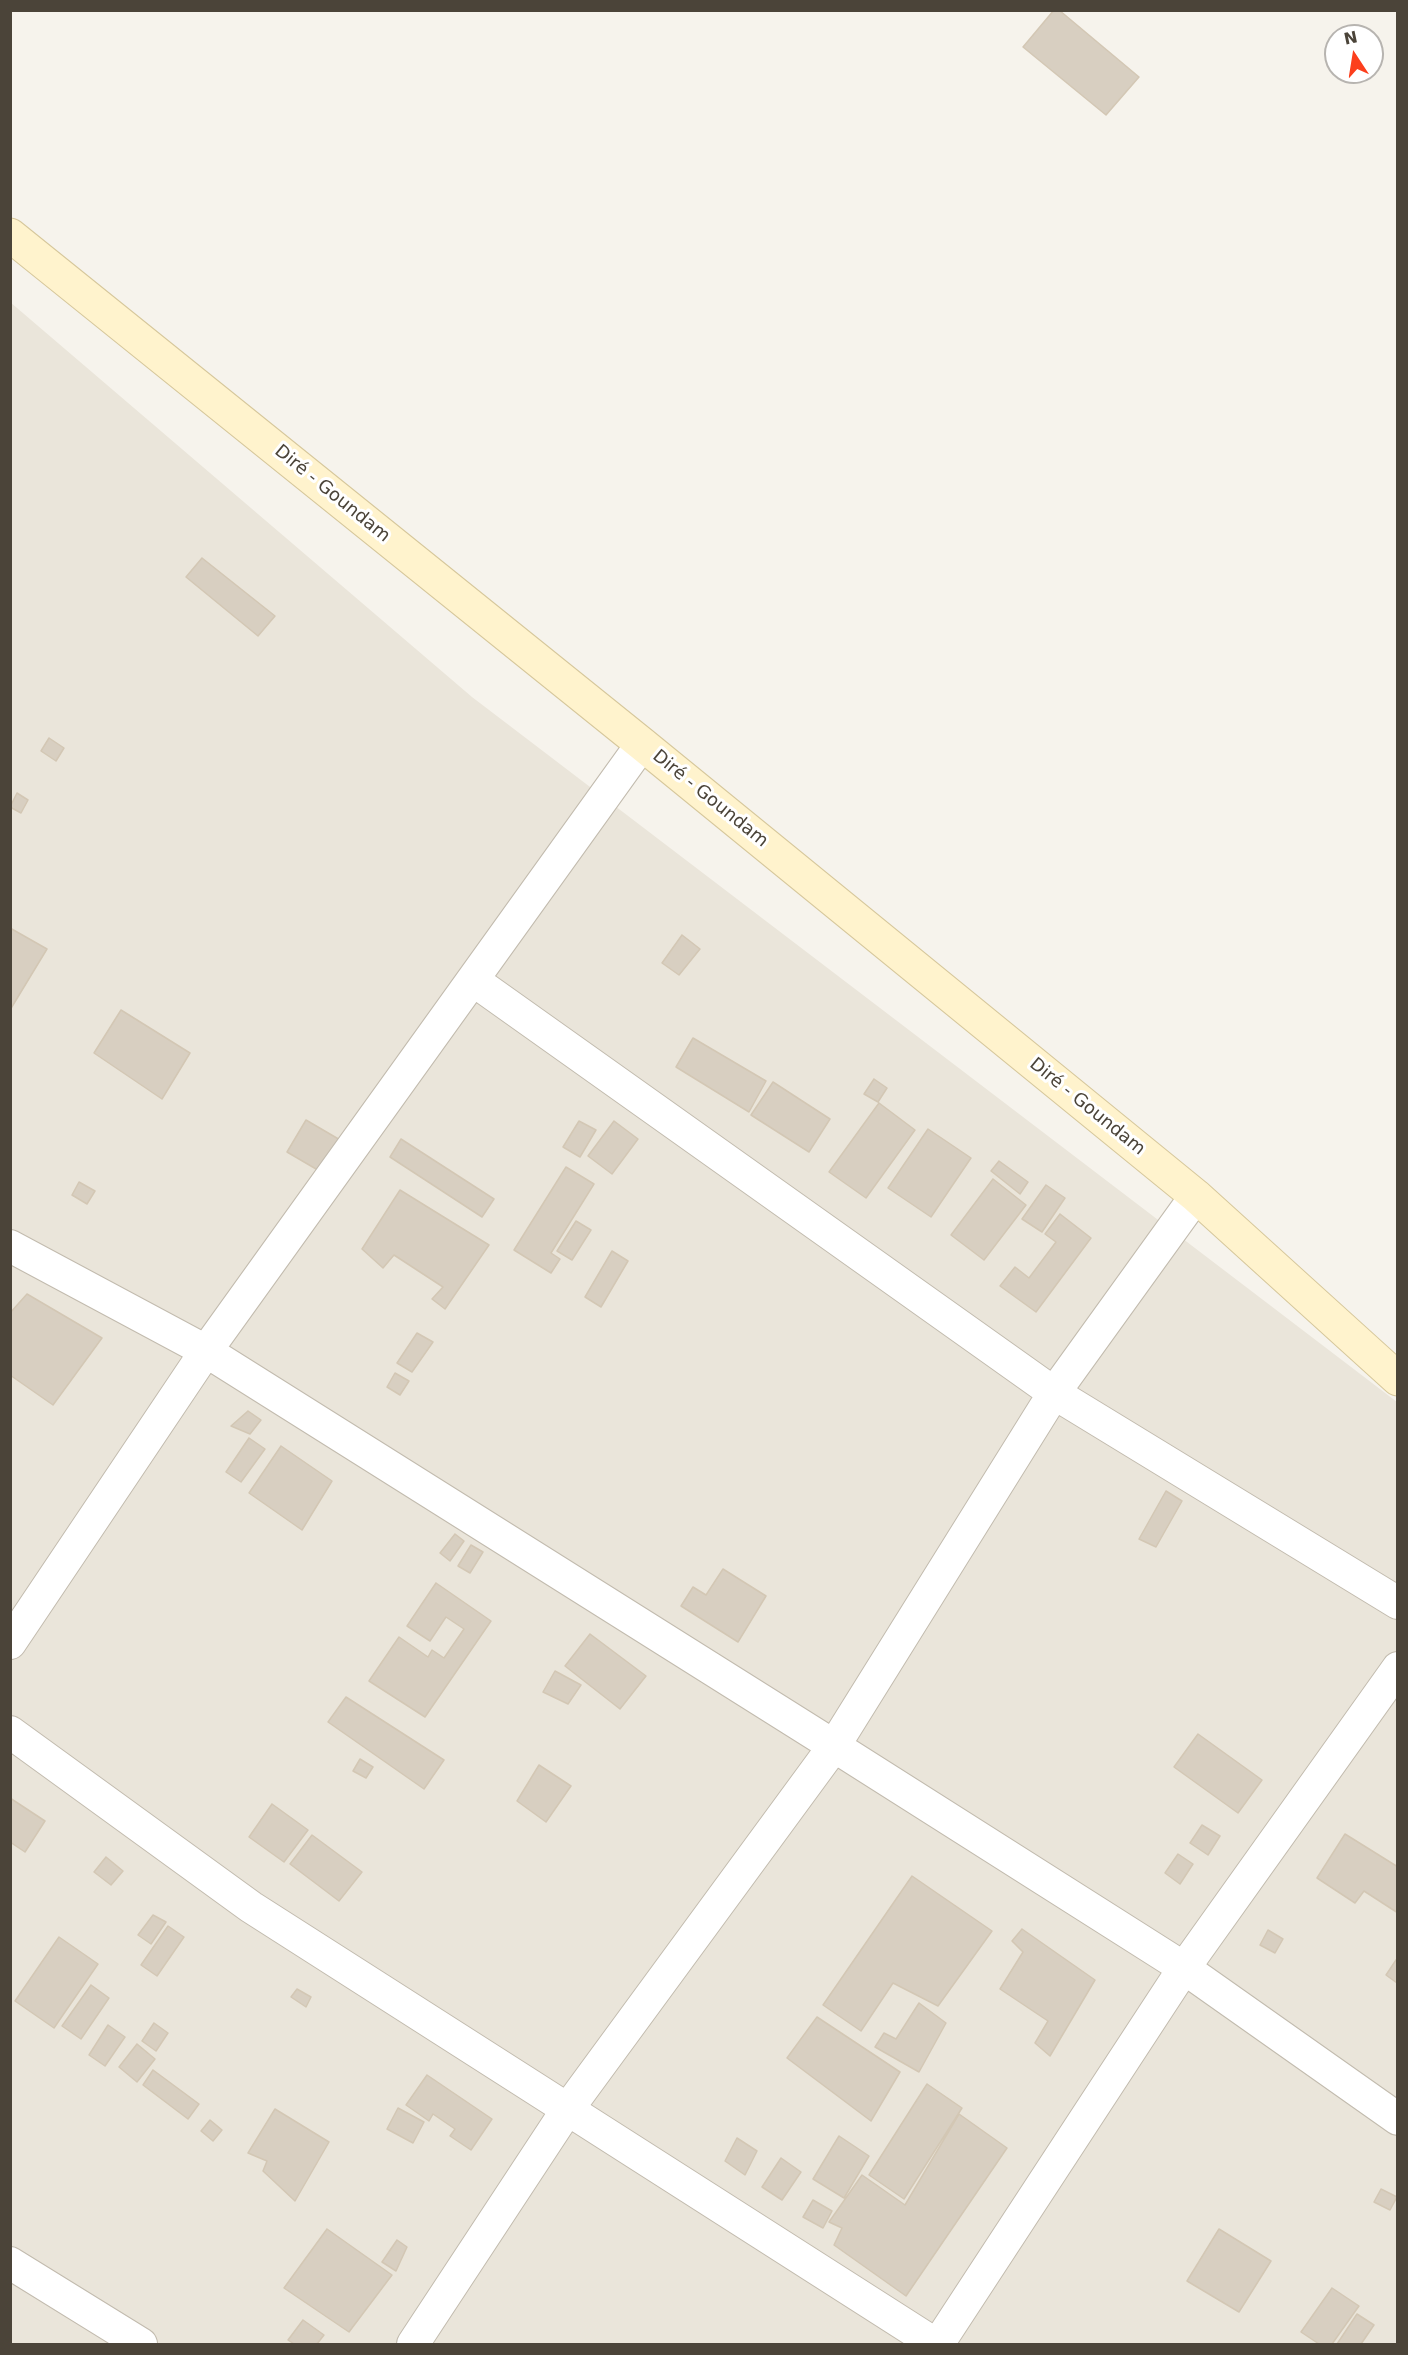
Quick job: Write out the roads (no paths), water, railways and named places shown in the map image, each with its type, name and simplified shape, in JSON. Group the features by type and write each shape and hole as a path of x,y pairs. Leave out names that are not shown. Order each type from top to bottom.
{"main road":[{"name":"Diré - Goundam","path":"10,235 642,744 1196,1196 1398,1379"}],"street":[{"path":"10,1643 206,1351 642,744"},
{"path":"473,980 1054,1393 1398,1603"},
{"path":"413,2344 567,2110 834,1746 1054,1393 1196,1196"},
{"path":"10,1246 206,1351 1184,1968 1398,2119"},
{"path":"10,1732 251,1907 936,2344 1184,1968 1398,1668"},
{"path":"10,2263 141,2344"}]}
